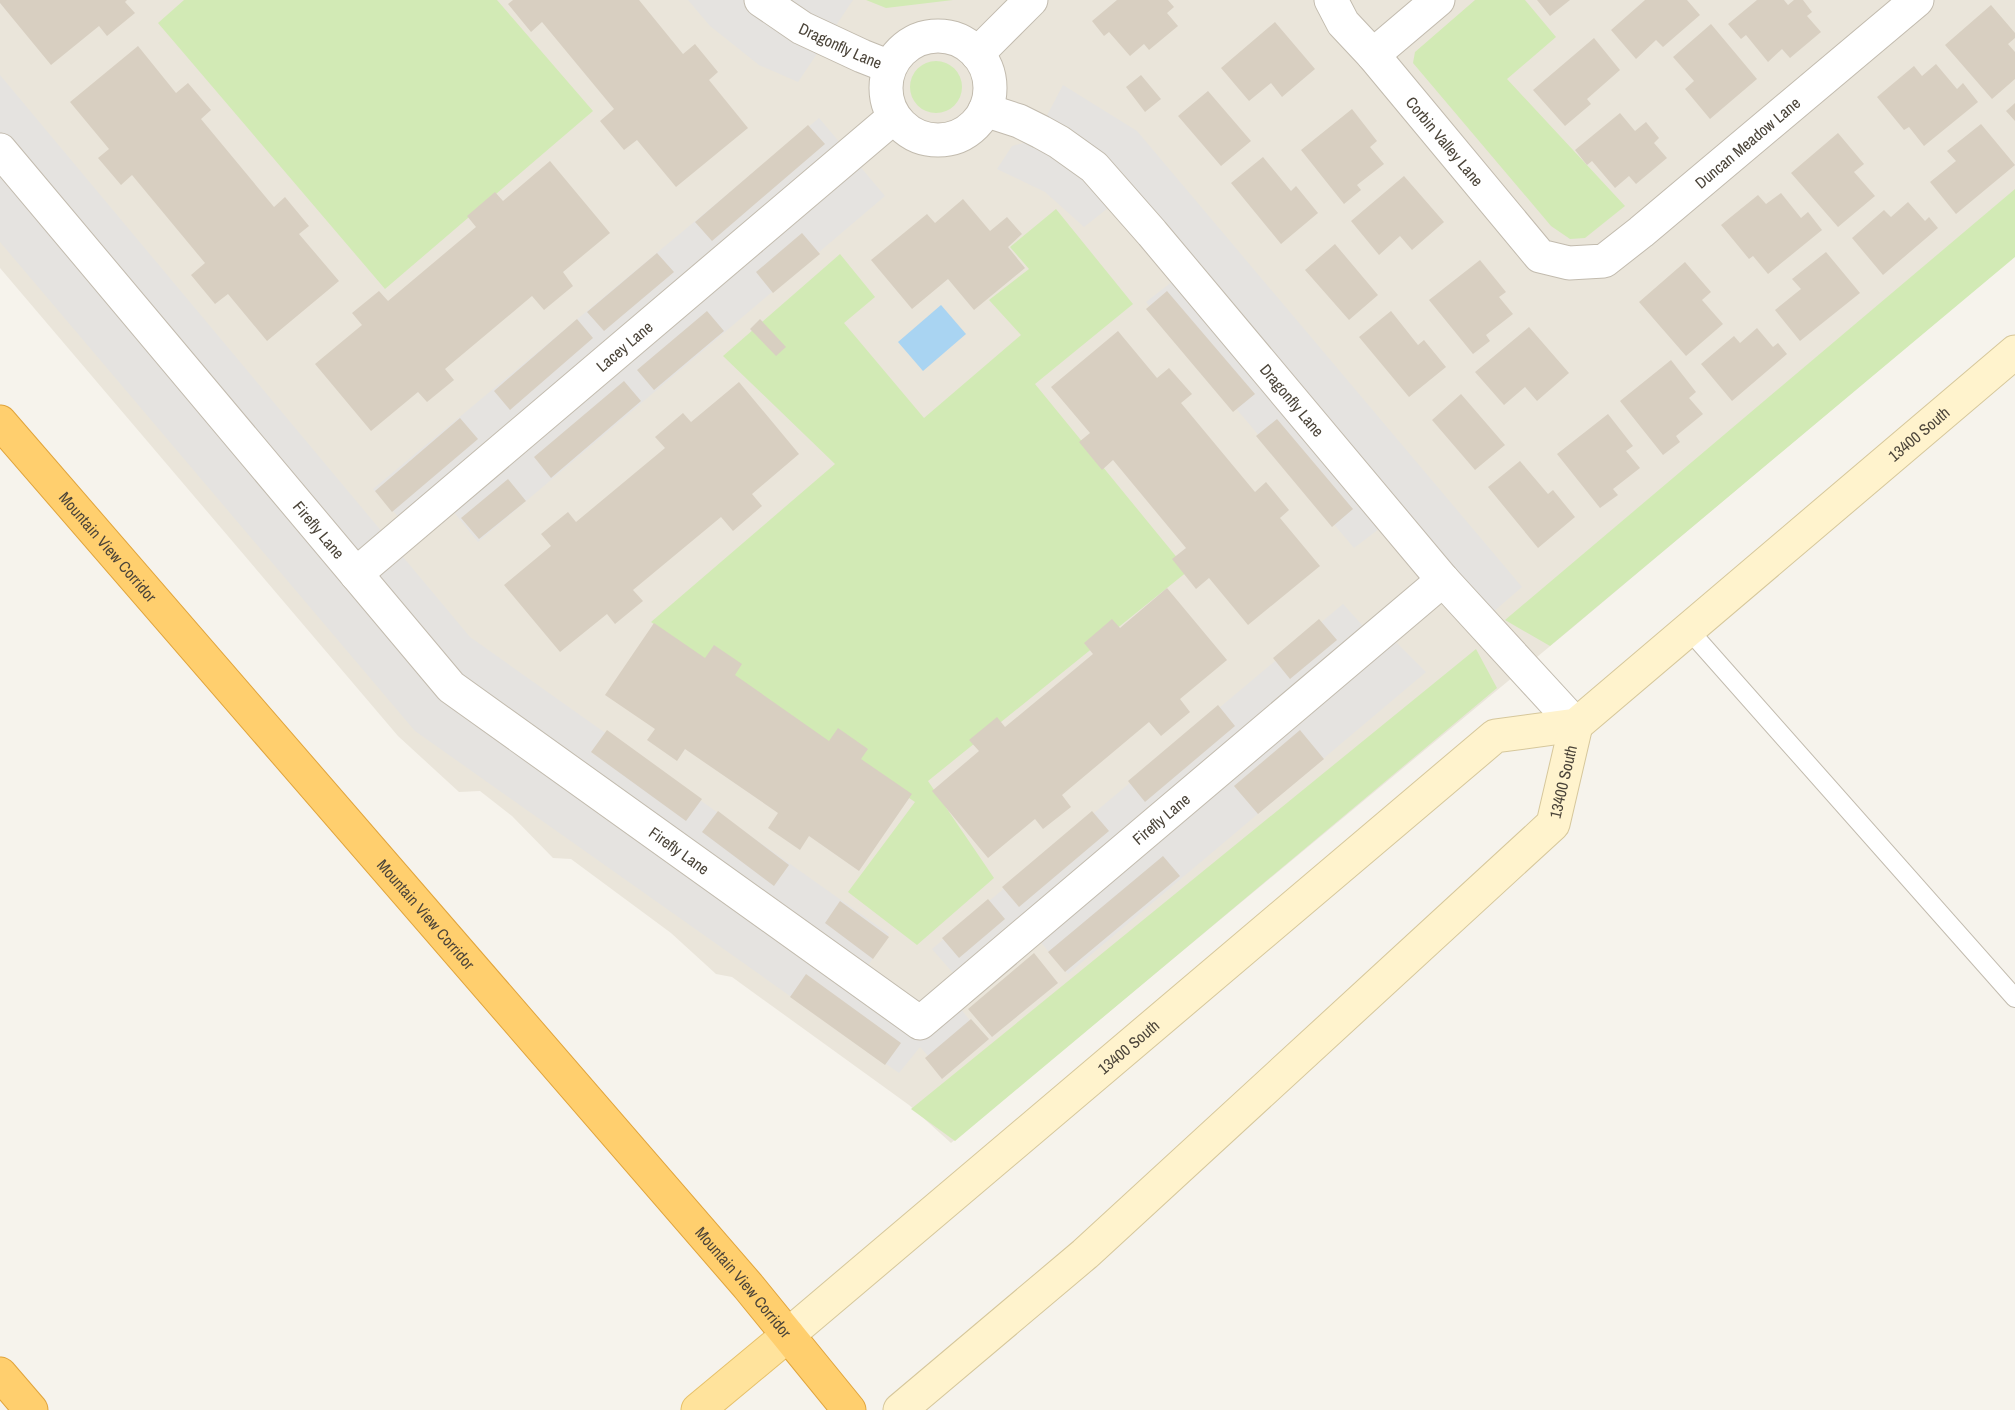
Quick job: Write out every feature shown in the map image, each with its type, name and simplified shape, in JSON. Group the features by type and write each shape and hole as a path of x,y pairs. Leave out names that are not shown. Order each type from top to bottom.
{"highway":[{"name":"Mountain View Corridor","path":"0,422 748,1286 849,1410"},
{"path":"0,1374 31,1410"}],"main road":[{"name":"13400 South","path":"698,1410 1495,736 1575,725 2015,352"},
{"name":"13400 South","path":"900,1410 1084,1254 1553,824 1575,725"}],"street":[{"name":"Dragonfly Lane","path":"761,0 802,28 862,56 890,66"},
{"path":"977,54 1031,0"},
{"name":"Corbin Valley Lane","path":"1331,0 1342,23 1373,55 1540,256 1569,263"},
{"path":"1373,55 1437,0"},
{"name":"Duncan Meadow Lane","path":"1569,263 1604,261 1917,0"},
{"path":"930,37 948,37 964,43 977,54 990,82 989,98 985,110 973,127 957,137 940,141 922,138 906,130 894,117 887,101 886,83 890,66 900,52 914,42 930,37"},
{"name":"Dragonfly Lane","path":"985,110 1019,121 1059,142 1094,166 1443,580 1575,725"},
{"name":"Lacey Lane","path":"356,574 894,117"},
{"name":"Firefly Lane","path":"0,150 451,687 920,1023 1443,580"}],"lane":[{"path":"1688,629 2015,998"}],"shaded area":[{"path":"0,0 2015,0 2015,256 1572,628 951,1143 909,1105 732,977 716,974 671,933 571,859 553,858 512,816 480,791 459,792 398,736 0,268"},
{"path":"688,0 853,0 798,82 759,65 710,26"},
{"path":"0,75 470,637 889,934 867,967 943,1024 961,1009 984,1038 943,1072 920,1047 899,1073 415,731 0,242"},
{"path":"1063,85 1137,131 1522,587 1492,613 1405,509 1354,548 1146,302 1191,267 1127,193 1084,227 1045,192 997,169 1012,146 1034,140"},
{"path":"819,118 885,196 478,542 440,495 404,523 373,489"},
{"path":"1343,604 1363,626 1389,635 1426,672 1068,974 1025,924 959,980 932,949"}],"green space":[{"path":"184,0 497,0 593,111 385,289 158,23"},
{"path":"866,0 953,0 886,8"},
{"path":"1475,0 1525,0 1556,37 1507,79 1625,206 1585,238 1570,239 1551,226 1413,63 1415,52"},
{"path":"936,61 946,63 954,69 960,77 962,87 960,97 954,105 946,111 936,113 926,111 918,105 912,97 910,87 912,77 918,69 926,63"},
{"path":"2015,189 2015,257 1550,646 1505,620"},
{"path":"1056,209 1133,304 1035,384 1188,571 928,781 994,878 917,945 848,892 915,802 651,622 835,464 723,356 840,254 875,297 844,323 924,418 1021,335 989,300 1029,269 1010,247"},
{"path":"1476,649 1497,688 955,1141 911,1109"}],"water":[{"path":"941,305 966,334 923,371 898,342"}],"building":[{"path":"0,0 127,0 125,2 135,13 107,36 99,26 51,65 0,3"},
{"path":"513,0 639,0 683,54 695,44 718,72 709,80 748,128 676,187 637,140 624,150 600,121 614,109 542,22 531,32 508,4"},
{"path":"1117,0 1168,0 1174,7 1167,13 1178,26 1149,50 1144,44 1130,56 1109,32 1104,36 1092,21"},
{"path":"1537,0 1570,0 1550,16"},
{"path":"1645,0 1687,0 1700,15 1663,47 1656,40 1636,59 1611,30"},
{"path":"1757,0 1784,0 1788,5 1794,0 1803,0 1812,12 1807,16 1821,32 1790,58 1782,49 1768,62 1746,35 1741,39 1728,24"},
{"path":"1991,5 2015,33 2015,38 2008,44 2015,52 2015,79 1992,99 1945,45"},
{"path":"1275,22 1315,69 1282,97 1271,83 1249,101 1221,68"},
{"path":"1711,24 1757,79 1710,119 1685,89 1694,81 1673,57"},
{"path":"1594,38 1620,70 1587,99 1591,104 1565,126 1533,90"},
{"path":"138,46 176,93 188,83 211,110 201,119 274,207 285,197 309,226 299,234 339,281 267,341 228,294 215,304 191,275 205,263 132,175 121,185 98,158 109,149 70,102"},
{"path":"1936,64 1957,89 1963,83 1978,102 1924,146 1909,127 1904,130 1877,97 1914,66 1922,76"},
{"path":"1141,75 1161,99 1145,112 1126,87"},
{"path":"1208,91 1251,141 1221,166 1178,116"},
{"path":"2015,103 2015,121 2006,111"},
{"path":"1352,109 1377,141 1370,147 1384,164 1357,185 1361,190 1344,204 1301,150"},
{"path":"1620,113 1635,131 1646,122 1659,138 1654,143 1667,158 1636,184 1629,176 1615,188 1592,161 1587,165 1575,150"},
{"path":"1981,124 2015,165 1956,214 1930,182 1956,161 1947,151"},
{"path":"808,125 825,144 712,241 695,222"},
{"path":"1838,133 1864,164 1854,172 1875,196 1838,227 1791,173"},
{"path":"1263,157 1291,191 1296,186 1318,213 1281,244 1231,183"},
{"path":"550,161 610,233 563,272 573,286 544,310 532,296 445,369 454,380 427,402 418,392 371,431 315,364 362,325 352,313 379,291 388,301 476,227 467,216 495,192 503,201"},
{"path":"1404,176 1444,222 1412,250 1400,236 1379,255 1351,221"},
{"path":"1781,193 1801,218 1808,212 1822,230 1768,274 1753,256 1749,259 1721,225 1758,195 1766,204"},
{"path":"963,199 990,231 1007,217 1022,234 1008,247 1025,268 974,310 948,279 912,309 871,260 927,214 935,223"},
{"path":"1908,202 1925,221 1929,217 1938,228 1883,275 1852,238 1884,210 1891,217"},
{"path":"802,233 820,254 773,293 756,272"},
{"path":"1335,244 1378,295 1349,320 1305,270"},
{"path":"1826,252 1860,293 1800,341 1775,310 1801,289 1792,279"},
{"path":"657,253 674,272 604,331 587,312"},
{"path":"1480,260 1506,292 1499,297 1513,314 1486,335 1490,341 1473,354 1429,300"},
{"path":"1685,262 1711,292 1702,300 1723,324 1686,356 1639,302"},
{"path":"1167,291 1255,394 1233,412 1146,309"},
{"path":"707,311 724,331 654,390 637,370"},
{"path":"1391,311 1418,345 1424,340 1446,367 1409,397 1359,337"},
{"path":"577,319 593,338 510,410 494,391"},
{"path":"760,319 786,347 776,356 750,329"},
{"path":"1529,327 1569,373 1537,401 1525,387 1504,405 1475,372"},
{"path":"1757,328 1773,347 1778,343 1787,354 1732,401 1701,364 1734,336 1740,343"},
{"path":"1118,331 1157,378 1169,368 1192,394 1181,403 1255,492 1266,482 1289,510 1280,518 1320,566 1248,625 1209,578 1196,589 1172,559 1186,548 1113,460 1102,470 1079,442 1090,433 1051,387"},
{"path":"1671,360 1696,392 1689,398 1703,414 1676,436 1680,442 1663,455 1620,401"},
{"path":"624,381 641,401 551,478 534,457"},
{"path":"739,382 799,454 752,494 762,506 733,531 721,517 633,590 643,601 615,624 607,614 560,652 504,585 551,546 541,534 568,512 576,522 665,448 655,437 683,413 691,422"},
{"path":"1461,394 1505,445 1475,470 1432,420"},
{"path":"1608,414 1633,446 1626,451 1640,468 1613,489 1618,495 1600,508 1557,454"},
{"path":"460,418 478,439 392,512 375,491"},
{"path":"1277,419 1353,509 1332,527 1256,436"},
{"path":"1520,461 1548,494 1553,490 1575,517 1538,548 1488,487"},
{"path":"508,479 526,501 479,539 461,518"},
{"path":"1167,588 1227,660 1180,699 1190,712 1161,736 1149,722 1062,795 1071,807 1043,829 1035,819 988,858 932,791 979,751 969,740 997,717 1005,727 1093,654 1084,643 1112,619 1120,628"},
{"path":"1319,619 1337,640 1290,679 1273,658"},
{"path":"654,623 705,658 714,645 742,664 735,675 829,741 838,728 868,749 861,759 912,794 859,871 809,836 800,850 768,828 778,813 685,749 677,761 647,740 655,729 605,695"},
{"path":"1218,705 1235,726 1145,802 1128,781"},
{"path":"607,730 702,799 686,821 591,752"},
{"path":"1300,730 1324,759 1258,814 1234,786"},
{"path":"718,811 789,865 774,886 702,832"},
{"path":"1092,811 1109,831 1019,907 1002,887"},
{"path":"1163,856 1180,876 1065,972 1048,952"},
{"path":"988,899 1005,919 959,958 942,938"},
{"path":"840,901 889,937 873,959 825,923"},
{"path":"1034,953 1058,983 992,1037 968,1009"},
{"path":"806,974 901,1043 885,1065 790,997"},
{"path":"971,1019 989,1039 942,1079 925,1058"}]}
